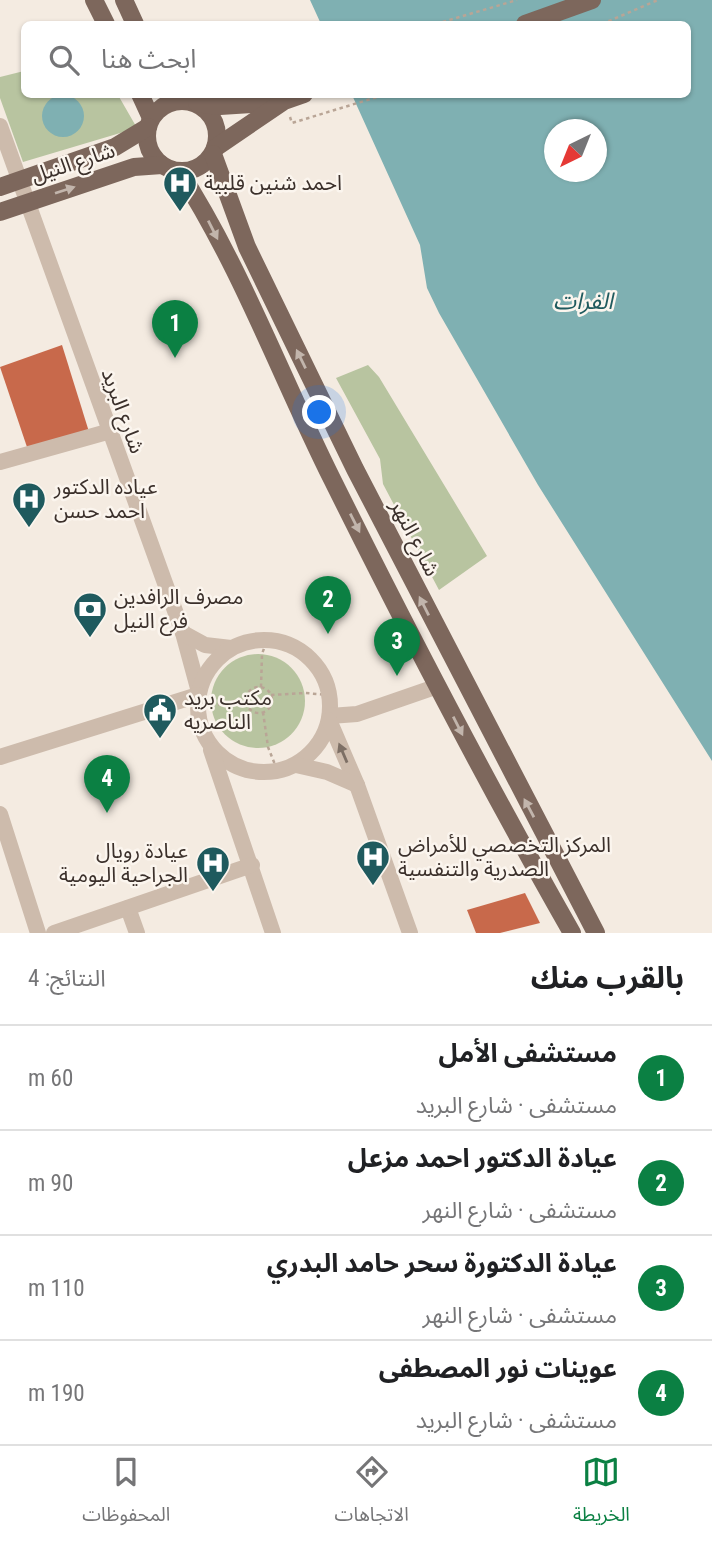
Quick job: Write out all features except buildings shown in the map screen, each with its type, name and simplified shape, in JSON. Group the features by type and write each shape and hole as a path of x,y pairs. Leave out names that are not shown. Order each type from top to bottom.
{"main road":[{"path":"94,0 104,21"},
{"path":"124,0 134,21"},
{"path":"533,21 592,0"},
{"path":"141,98 150,123 149,148 171,168 227,257 332,478 500,807 569,932"},
{"path":"150,123 158,110 174,98 220,106 293,98"},
{"path":"171,168 198,168 214,151 284,101"},
{"path":"195,103 205,108 217,127 214,151"},
{"name":"شارع النيل","path":"0,187 115,148 150,123"},
{"name":"شارع النهر","path":"214,151 247,247 355,469 456,669 596,933"},
{"name":"شارع النيل","path":"0,212 134,167 171,168"},
{"path":"332,478 355,469"}],"street":[{"name":"شارع البريد","path":"0,127 107,432 183,633 198,699 201,728 209,745"},
{"path":"0,462 107,432"},
{"path":"183,633 205,645 231,648"},
{"path":"0,757 198,699 205,674 216,659 231,648 248,641 267,640 289,645 308,657 326,681 330,695 330,718 410,933"},
{"path":"330,718 357,715 438,686"},
{"path":"209,745 223,759 240,768 259,773 278,772 296,765 318,746 330,718"},
{"path":"209,745 273,933"},
{"path":"296,765 327,772 357,785"},
{"path":"0,814 38,933"},
{"path":"54,933 252,865"},
{"path":"128,908 137,933"}],"path":[{"path":"446,21 517,0"},
{"path":"609,21 658,0"},
{"path":"292,123 374,98"},
{"path":"261,687 262,654 267,640"},
{"path":"246,699 253,688 261,687 271,695 330,695"},
{"path":"246,699 251,710 263,712 270,708 271,695"},
{"path":"198,699 246,699"},
{"path":"263,712 268,747 278,772"}],"green space":[{"path":"21,72 21,98 120,98 137,128 23,162 0,98 0,77"},
{"path":"368,365 379,377 487,556 439,590 383,484 380,459 336,378"},
{"path":"258,654 276,657 291,668 302,683 305,701 302,719 291,734 276,745 258,748 240,745 225,734 214,719 211,701 214,683 225,668 240,657"}],"water":[{"name":"الفرات","path":"310,0 712,0 712,761 538,485 427,288 420,245 353,98 691,98 691,21 320,21"},
{"path":"52,98 74,98 83,108 83,124 71,136 55,136 43,124 43,108"}],"place":[{"name":"احمد شنين قلبية","path":"180,213"},
{"name":"مستشفى الأمل","path":"175,358"},
{"name":"عياده الدكتور احمد حسن","path":"29,529"},
{"name":"عيادة الدكتور احمد مزعل","path":"328,634"},
{"name":"مصرف الرافدين فرع النيل","path":"90,639"},
{"name":"عيادة الدكتورة سحر حامد البدري","path":"397,676"},
{"name":"مكتب بريد الناصريه","path":"160,740"},
{"name":"عوينات نور المصطفى","path":"107,813"},
{"name":"المركز التخصصي للأمراض الصدرية والتنفسية","path":"373,887"},
{"name":"عيادة رويال الجراحية اليومية","path":"213,893"}]}
